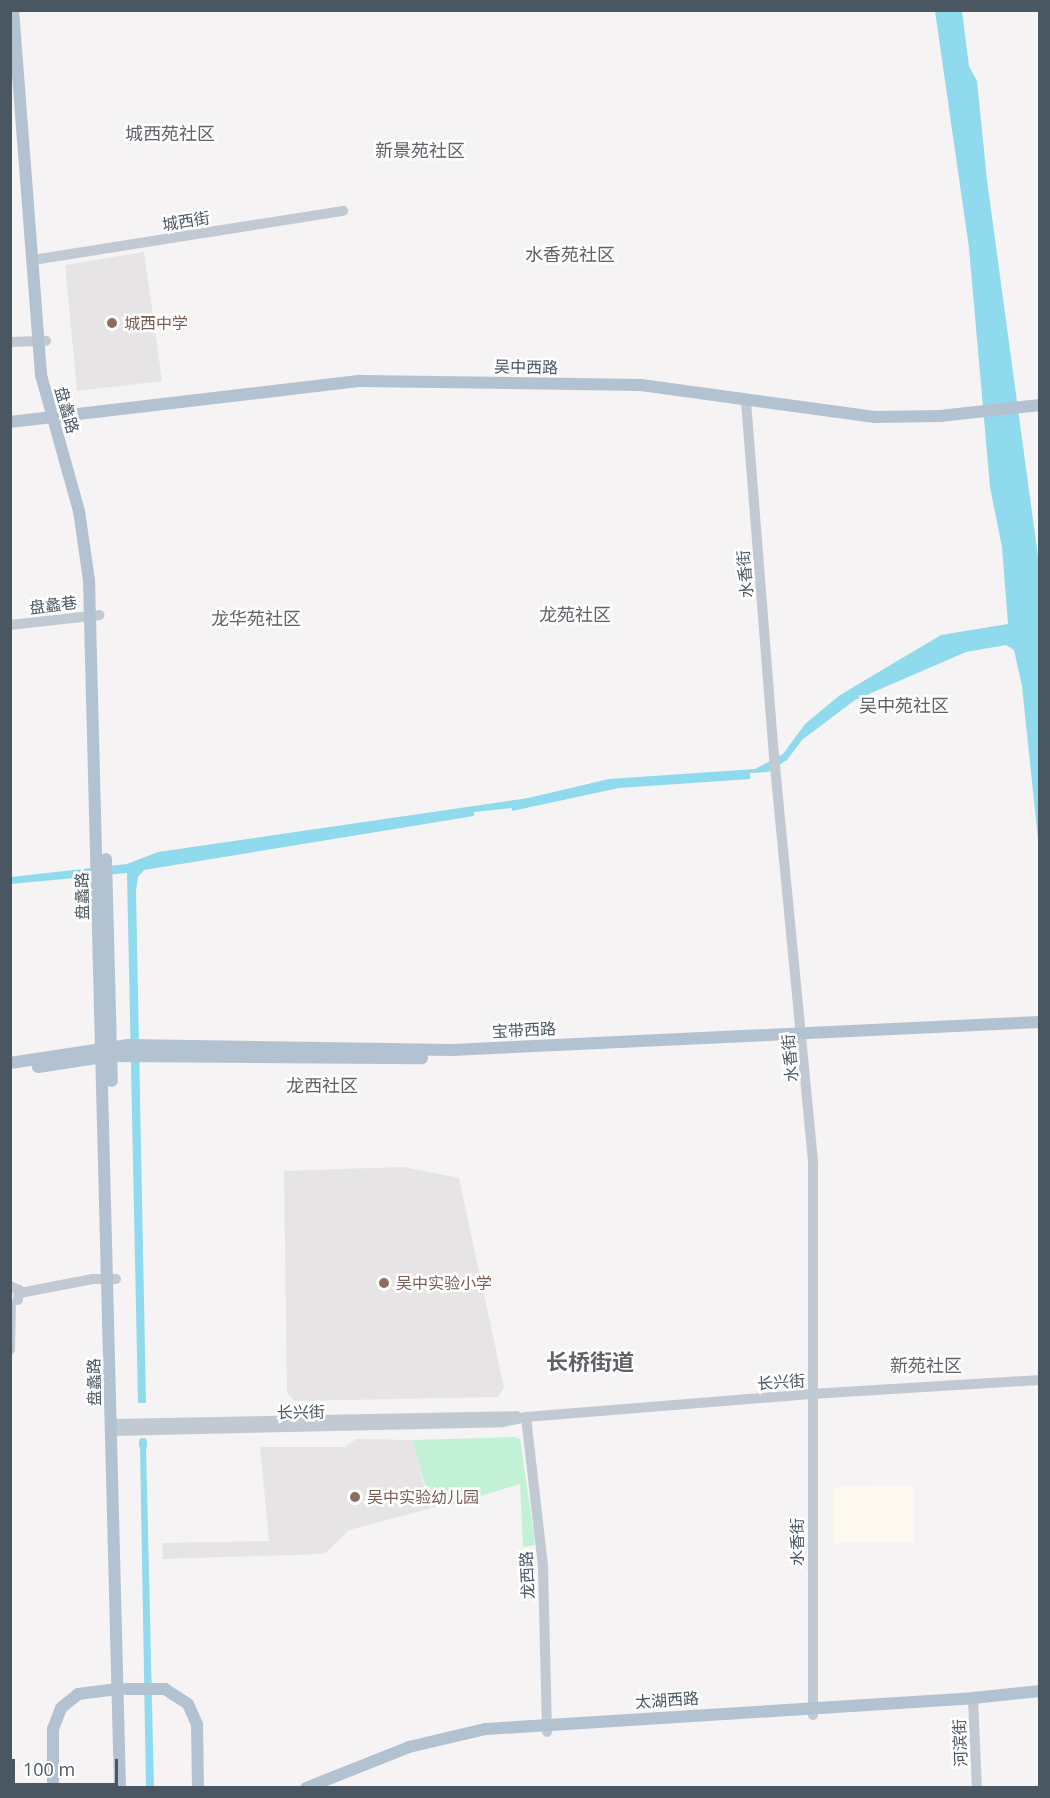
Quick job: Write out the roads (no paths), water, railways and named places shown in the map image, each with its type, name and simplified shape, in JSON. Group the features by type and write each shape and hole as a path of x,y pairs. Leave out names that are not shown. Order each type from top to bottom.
{"main road":[{"name":"盘蠡路","path":"13,10 37,260"},
{"name":"盘蠡路","path":"21,10 42,341 56,419 90,525 103,878 122,1689 127,1787"},
{"name":"吴中西路","path":"10,422 362,389 633,392 875,417 978,415 1022,410 1040,405"},
{"name":"吴中西路","path":"1022,410 1040,412"},
{"name":"吴中西路","path":"10,429 56,419"},
{"name":"宝带西路","path":"804,1039 1040,1022"},
{"name":"宝带西路","path":"10,1063 127,1051 452,1050 1040,1031"},
{"name":"宝带西路","path":"10,1071 107,1052"},
{"name":"盘蠡路","path":"120,1787 122,1689"},
{"path":"53,1788 53,1729 61,1708 82,1693 148,1689 177,1694 194,1714 198,1788"},
{"name":"太湖西路","path":"974,1702 1040,1691"},
{"name":"太湖西路","path":"306,1788 442,1737 813,1711 1040,1699"},
{"name":"太湖西路","path":"329,1788 444,1744 546,1728"}],"street":[{"name":"城西街","path":"37,260 343,212"},
{"path":"10,342 42,341"},
{"name":"水香街","path":"746,404 774,756 804,1039 813,1163 811,1394 813,1711"},
{"name":"盘蠡巷","path":"10,626 95,615"},
{"path":"10,1350 11,1304 19,1299 15,1290 112,1279"},
{"name":"长兴街","path":"116,1427 503,1422 526,1417 811,1394 1040,1380"},
{"name":"龙西路","path":"526,1417 543,1567 546,1728"},
{"name":"河滨街","path":"974,1702 977,1788"}],"water":[{"path":"935,11 962,11 969,66 977,81 987,180 1039,564 1039,849 1022,686 1014,650 1006,645 966,652 855,700 802,740 787,760 768,772 750,773 750,779 619,788 512,811 512,808 474,812 474,816 144,870 138,877 136,891 146,1403 138,1403 127,873 11,884 11,877 127,864 158,852 528,798 609,779 755,769 783,754 805,724 840,695 941,635 1008,624 1002,547 990,487 969,248"},
{"path":"140,1445 146,1445 154,1788 146,1787"}],"place":[{"name":"城西中学","path":"112,323"},
{"name":"吴中实验小学","path":"384,1283"},
{"name":"吴中实验幼儿园","path":"355,1497"}],"district":[{"name":"城西苑社区","path":"170,133"},
{"name":"新景苑社区","path":"420,150"},
{"name":"水香苑社区","path":"570,254"},
{"name":"龙苑社区","path":"575,614"},
{"name":"龙华苑社区","path":"256,618"},
{"name":"吴中苑社区","path":"904,705"},
{"name":"龙西社区","path":"322,1085"},
{"name":"长桥街道","path":"590,1362"},
{"name":"新苑社区","path":"926,1365"}]}
